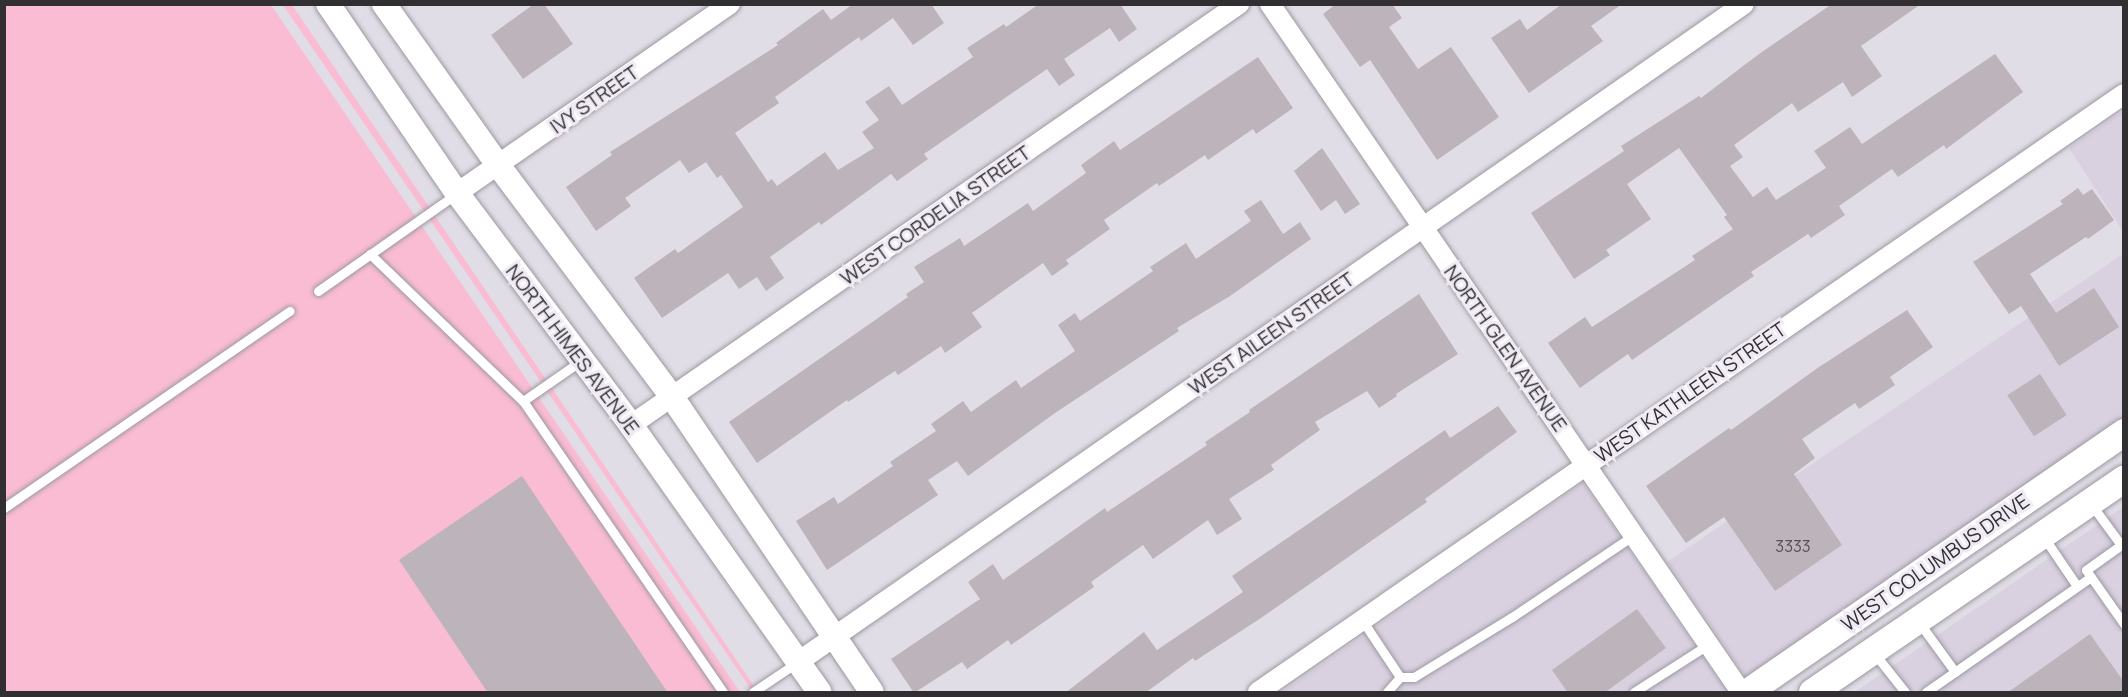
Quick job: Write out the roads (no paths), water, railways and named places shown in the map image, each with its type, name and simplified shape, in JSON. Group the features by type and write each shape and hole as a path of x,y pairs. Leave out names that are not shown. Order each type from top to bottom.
{"main road":[{"name":"WEST COLUMBUS DRIVE","path":"1747,693 2124,432"},
{"name":"WEST COLUMBUS DRIVE","path":"1812,693 2124,478"}],"street":[{"name":"NORTH HIMES AVENUE","path":"328,4 457,193 631,426 819,693"},
{"path":"384,4 498,165 672,397 872,693"},
{"name":"IVY STREET","path":"457,193 730,4"},
{"name":"WEST CORDELIA STREET","path":"631,426 1239,4"},
{"name":"NORTH GLEN AVENUE","path":"1270,4 1741,693"},
{"name":"WEST AILEEN STREET","path":"798,662 1744,4"},
{"name":"WEST KATHLEEN STREET","path":"1258,693 1585,464 2124,94"}],"lane":[{"path":"318,291 457,193"},
{"path":"370,254 523,401 723,693"},
{"path":"4,508 290,311"},
{"path":"523,401 582,360"},
{"path":"2089,502 2121,545 2086,570 2124,624"},
{"path":"2042,534 2078,586"},
{"path":"1388,693 1400,677 1414,676 1502,623 1634,535"},
{"path":"1926,693 2091,577"},
{"path":"1917,619 1955,672"},
{"path":"1362,620 1400,677"},
{"path":"1634,693 1708,645"},
{"path":"1873,651 1905,693"},
{"path":"753,693 798,662"}]}
